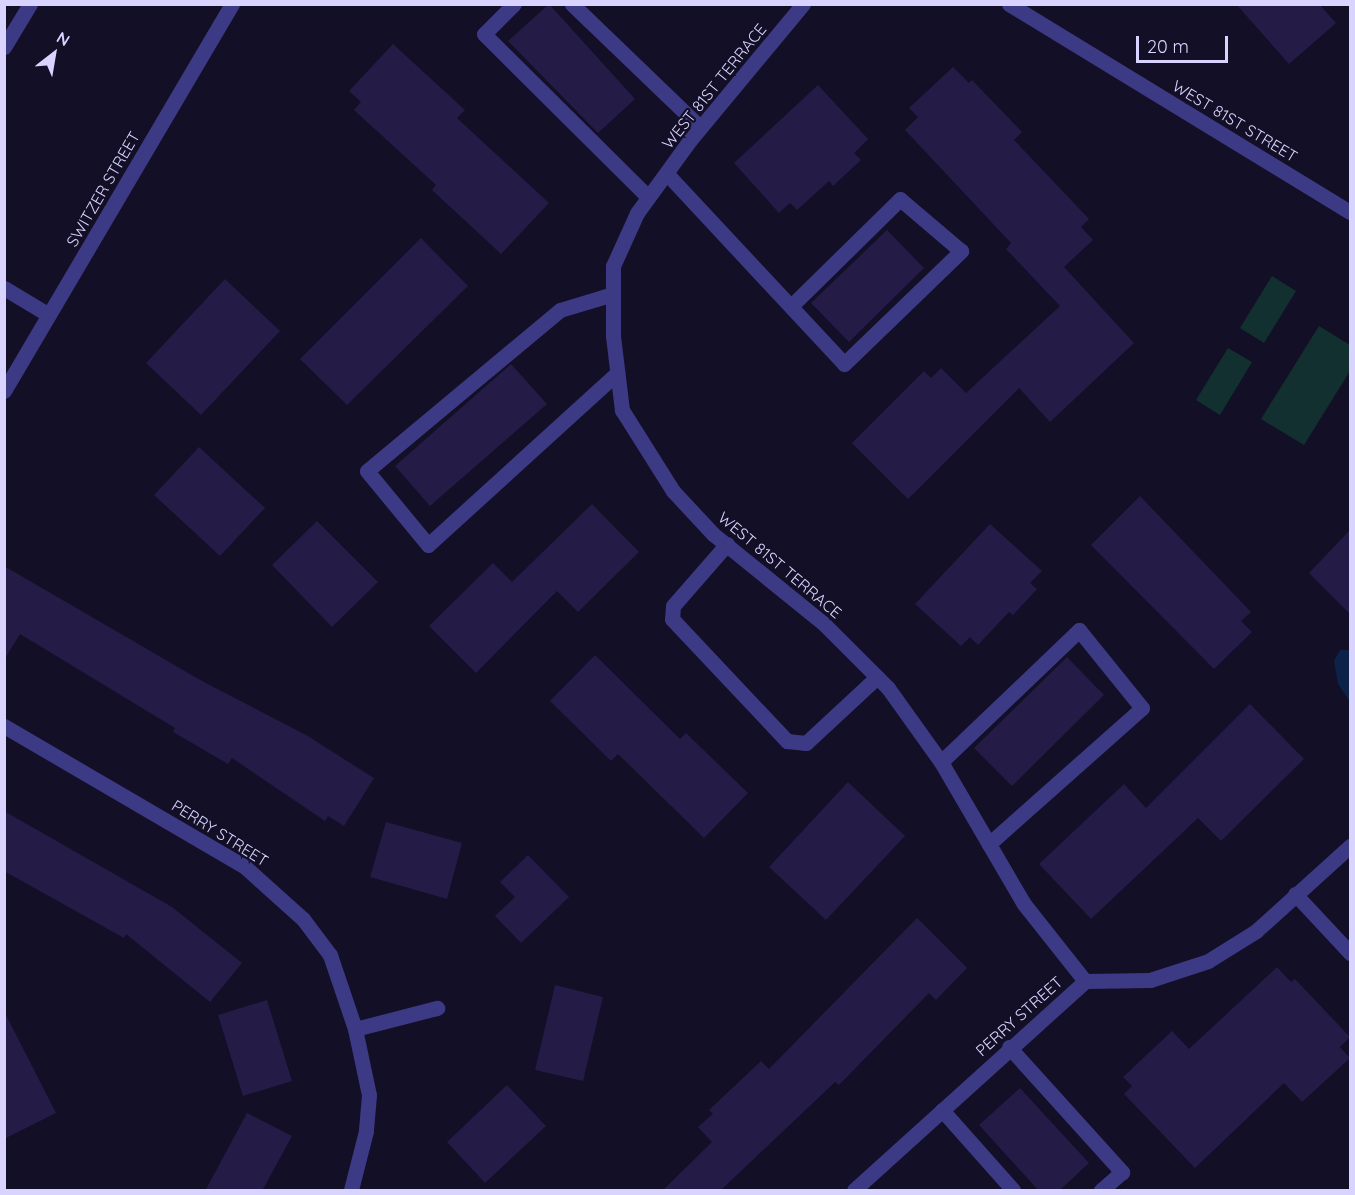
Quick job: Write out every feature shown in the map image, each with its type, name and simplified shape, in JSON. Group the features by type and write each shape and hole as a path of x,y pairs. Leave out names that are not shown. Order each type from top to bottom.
{"street":[{"path":"4,47 30,4"},
{"name":"SWITZER STREET","path":"4,391 232,4"},
{"path":"514,4 484,34 647,196"},
{"path":"572,4 700,127"},
{"name":"WEST 81ST TERRACE","path":"803,4 700,127 668,175 647,196 613,266 617,373 622,410 673,491 727,544 823,623 877,677 941,762 1024,904 1085,981"},
{"name":"WEST 81ST STREET","path":"1009,4 1350,212"},
{"path":"668,175 792,305 844,364 961,251 900,199 792,305"},
{"path":"4,288 49,315"},
{"path":"613,294 560,310 367,471 428,545 617,373"},
{"path":"727,544 673,606 672,619 787,741 806,743 877,677"},
{"path":"941,762 1080,630 1142,708 989,844"},
{"name":"PERRY STREET","path":"4,726 268,884 303,919 330,955 356,1029 369,1095 366,1131 351,1191"},
{"name":"PERRY STREET","path":"854,1191 1085,981 1150,980 1208,961 1256,931 1350,846"},
{"path":"1295,894 1350,953"},
{"path":"356,1029 437,1008"},
{"path":"1010,1047 1122,1172 1101,1191"},
{"path":"942,1110 1013,1191"}],"green space":[{"path":"1272,276 1296,291 1264,343 1240,328"},
{"path":"1319,326 1350,345 1350,371 1304,445 1261,419"},
{"path":"1228,348 1252,362 1220,415 1196,400"}],"water":[{"path":"1340,650 1350,650 1350,702 1338,684 1334,661"}],"building":[{"path":"549,4 635,99 598,133 508,41"},
{"path":"1236,4 1319,4 1336,23 1289,64"},
{"path":"393,44 465,110 457,118 549,203 501,254 432,190 436,185 354,110 361,102 349,91"},
{"path":"953,67 969,83 972,80 1022,132 1014,140 1089,219 1081,227 1093,240 1064,267 1134,343 1050,422 1019,388 908,499 852,443 924,371 931,378 941,368 966,393 1060,306 1006,249 1011,243 905,130 918,117 909,108"},
{"path":"818,85 868,139 854,153 861,160 833,186 829,181 797,210 790,203 779,213 734,163"},
{"path":"887,230 924,268 849,342 811,303"},
{"path":"421,238 468,286 347,405 300,359"},
{"path":"225,279 280,331 201,415 146,363"},
{"path":"511,364 547,404 430,506 395,466"},
{"path":"199,447 265,508 220,556 154,495"},
{"path":"1140,496 1251,612 1241,621 1252,632 1214,669 1091,545"},
{"path":"592,504 639,552 578,612 557,591 476,673 429,626 493,563 512,582"},
{"path":"317,521 378,582 332,627 272,565"},
{"path":"990,524 1042,571 1030,583 1037,589 1013,615 1009,612 978,645 970,637 961,646 915,604"},
{"path":"1350,530 1350,614 1309,573"},
{"path":"4,566 202,681 306,735 374,778 344,826 328,816 325,821 232,758 228,764 173,732 175,728 20,634 4,660"},
{"path":"595,655 680,739 686,733 748,793 704,838 618,754 611,761 550,701"},
{"path":"1067,657 1104,695 1012,786 974,748"},
{"path":"1250,704 1304,759 1221,841 1198,818 1091,919 1039,864 1124,784 1146,808"},
{"path":"848,782 905,836 826,920 769,867"},
{"path":"4,811 172,907 242,963 210,1002 126,934 124,938 4,871"},
{"path":"386,822 462,843 447,899 370,877"},
{"path":"528,855 569,897 521,943 495,916 515,897 500,882"},
{"path":"917,918 967,968 936,1000 929,993 839,1085 835,1082 720,1191 662,1191 712,1142 698,1127 713,1114 709,1110 761,1061 769,1069"},
{"path":"1277,967 1291,982 1295,979 1350,1037 1340,1047 1350,1058 1302,1102 1284,1083 1195,1168 1124,1094 1132,1086 1123,1077 1172,1031 1189,1049"},
{"path":"555,985 603,997 583,1081 535,1070"},
{"path":"267,1000 292,1081 243,1096 218,1015"},
{"path":"4,1011 56,1113 4,1139"},
{"path":"507,1085 546,1126 485,1183 447,1142"},
{"path":"1020,1088 1089,1163 1059,1191 1039,1191 979,1125"},
{"path":"247,1113 292,1136 262,1191 205,1191"}]}
